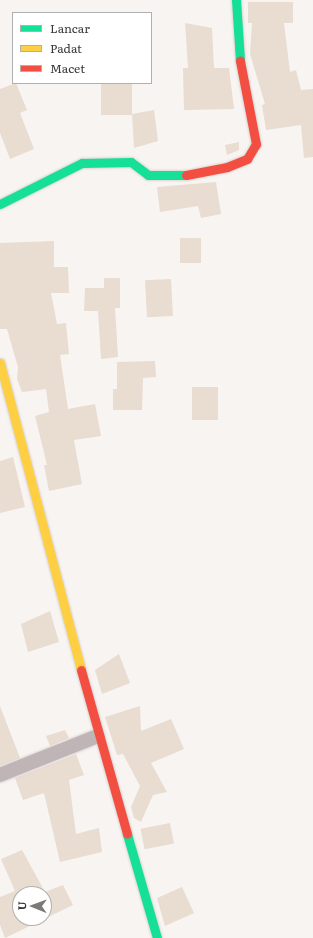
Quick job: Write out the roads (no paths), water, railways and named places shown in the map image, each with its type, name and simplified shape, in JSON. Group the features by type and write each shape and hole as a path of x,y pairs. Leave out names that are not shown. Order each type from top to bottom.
{"street":[{"path":"0,204 82,163 131,162 148,175 178,176 227,168 247,159 256,144 255,130 238,54 236,0"},
{"path":"0,363 98,736 157,938"},
{"path":"0,774 98,736"}]}
